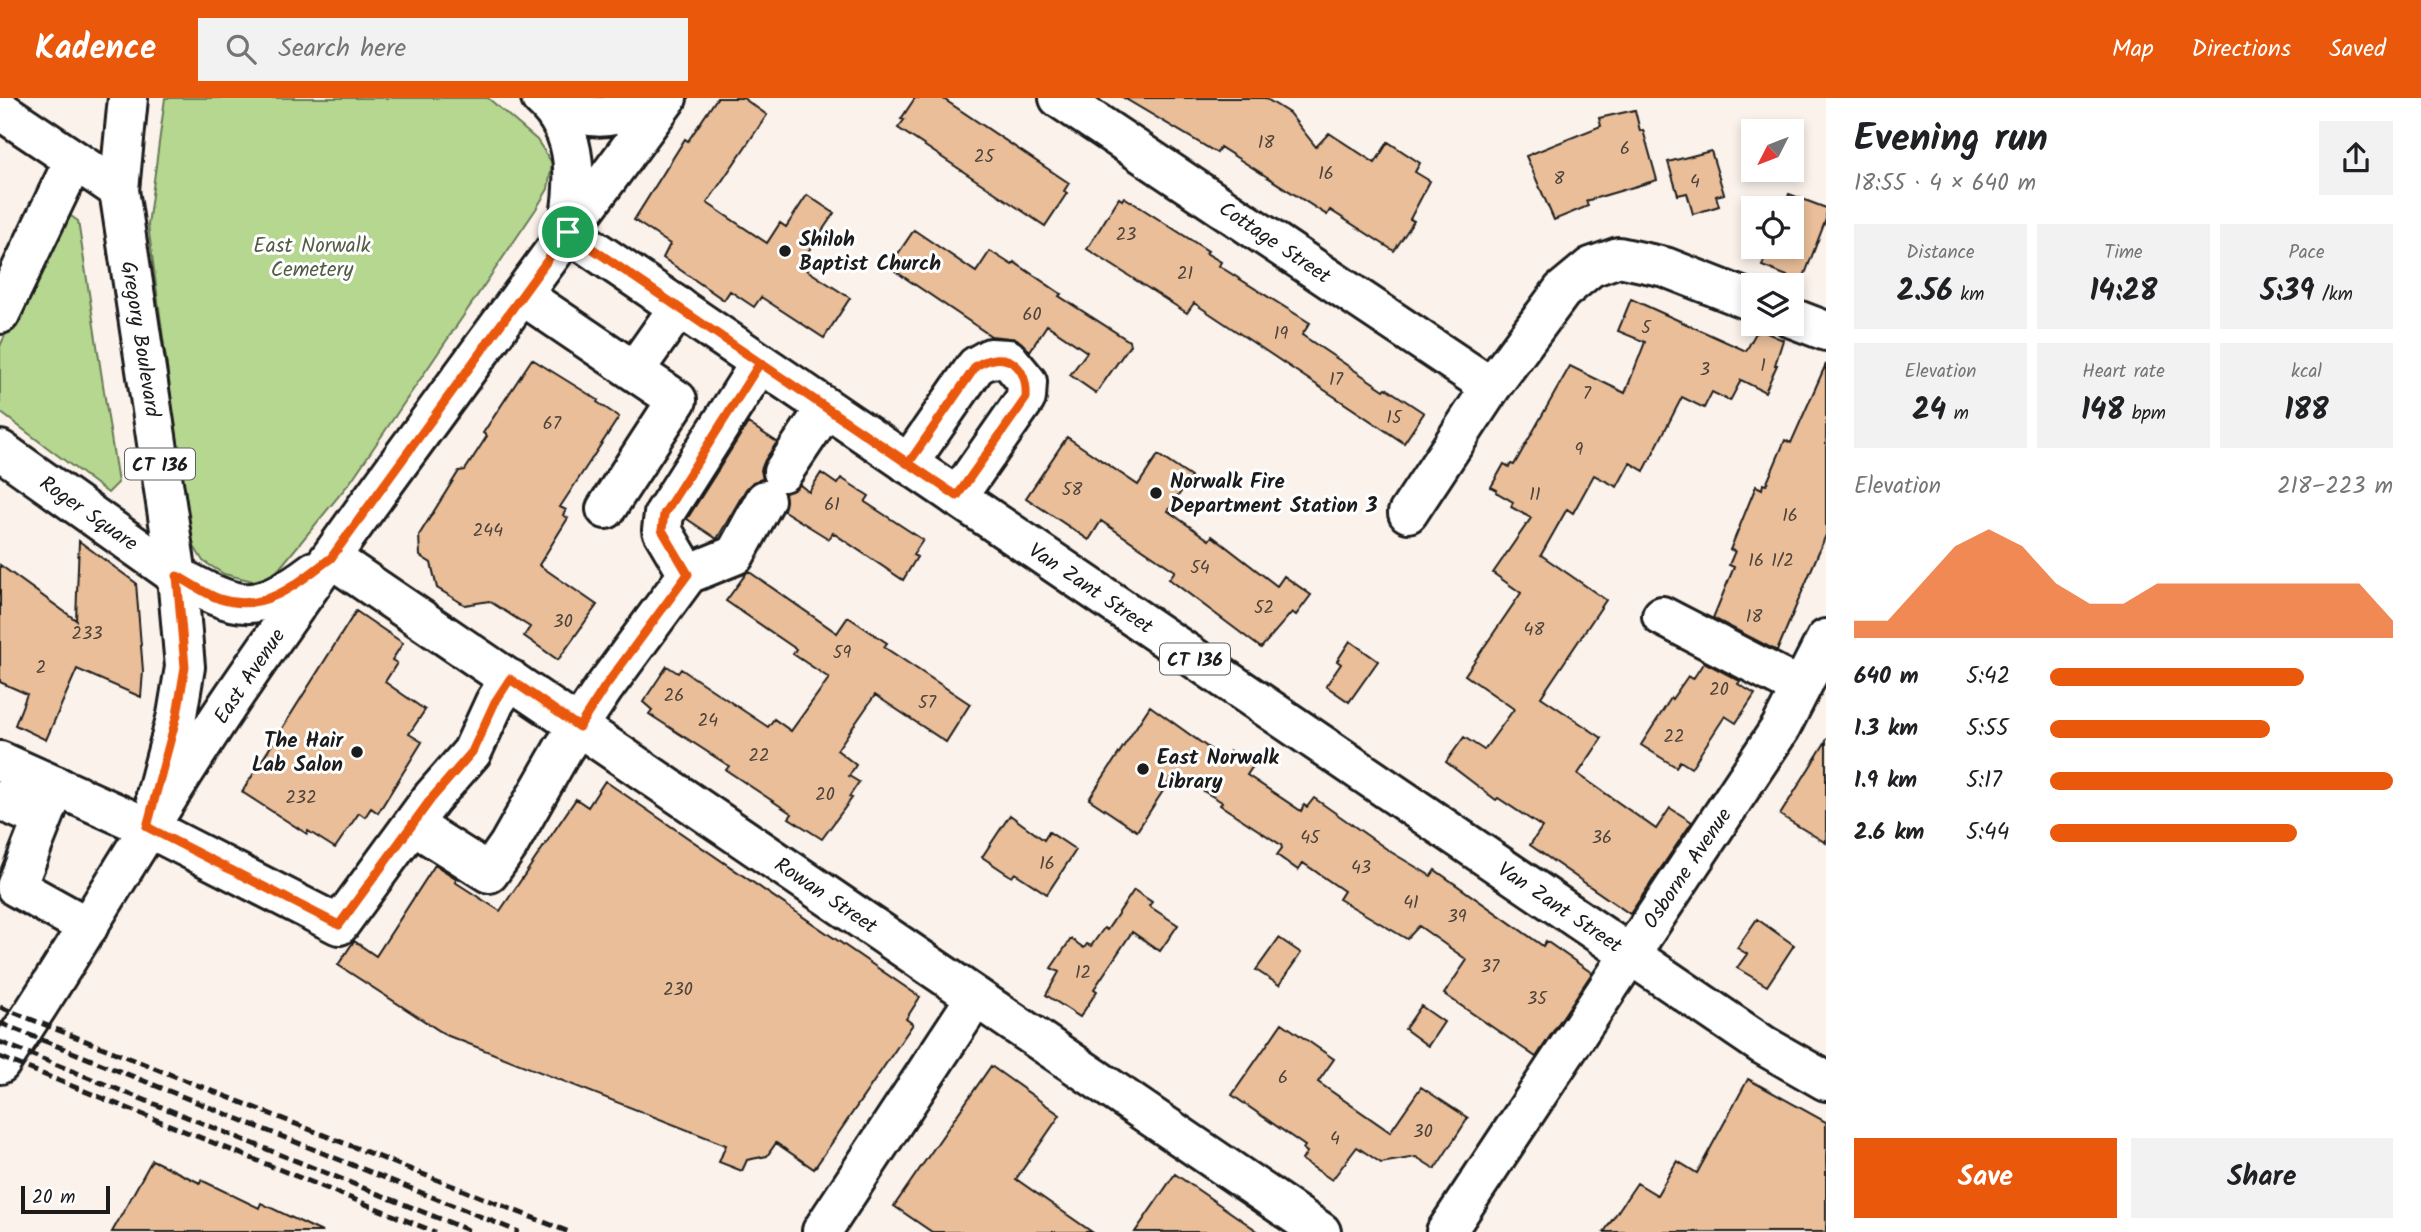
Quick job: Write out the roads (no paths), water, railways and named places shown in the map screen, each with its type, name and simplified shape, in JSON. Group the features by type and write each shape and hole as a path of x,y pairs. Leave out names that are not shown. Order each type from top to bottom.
{"street":[{"name":"Gregory Boulevard","path":"128,98 119,190 177,576 185,667 177,715 147,827"},
{"path":"545,102 592,118 614,116 643,98"},
{"name":"East Avenue","path":"0,1064 88,927 147,827 243,682 667,98"},
{"name":"Cottage Street","path":"1059,98 1491,387"},
{"path":"545,102 567,137 575,164 568,232"},
{"path":"0,110 119,190"},
{"path":"0,314 74,160"},
{"name":"Van Zant Street","path":"568,232 1763,1045 1826,1081"},
{"path":"1408,513 1491,387 1562,291 1591,267 1619,257 1665,267 1741,297"},
{"path":"522,295 677,400 606,509"},
{"path":"634,371 679,307"},
{"path":"1804,323 1826,331"},
{"path":"908,464 976,366 990,358 1008,359 1027,382 1026,398 957,496"},
{"path":"688,574 662,530 664,514 760,363"},
{"path":"413,825 489,873 508,846 563,749 604,688 688,574 735,555 774,486 826,408"},
{"name":"Roger Square","path":"0,450 177,576 219,598 249,603 283,594 331,558"},
{"name":"Rowan Street","path":"331,558 1321,1232"},
{"path":"1662,616 1801,688"},
{"name":"Osborne Avenue","path":"1446,1232 1781,727 1826,639"},
{"path":"0,800 49,803 147,827 339,925 413,825 472,752 495,702 510,679"},
{"path":"0,761 49,803"},
{"path":"49,803 16,887 88,927"},
{"path":"822,1231 976,997"}],"railway":[{"path":"0,1007 569,1232"},
{"path":"0,1023 519,1232"},
{"path":"0,1042 473,1232"},
{"path":"0,1057 435,1232"}],"place":[{"name":"Shiloh Baptist Church","path":"785,251"},
{"name":"Norwalk Fire Department Station 3","path":"1156,493"},
{"name":"The Hair Lab Salon","path":"357,752"},
{"name":"East Norwalk Library","path":"1143,769"}],"park label":[{"name":"East Norwalk Cemetery","path":"312,257"}]}
